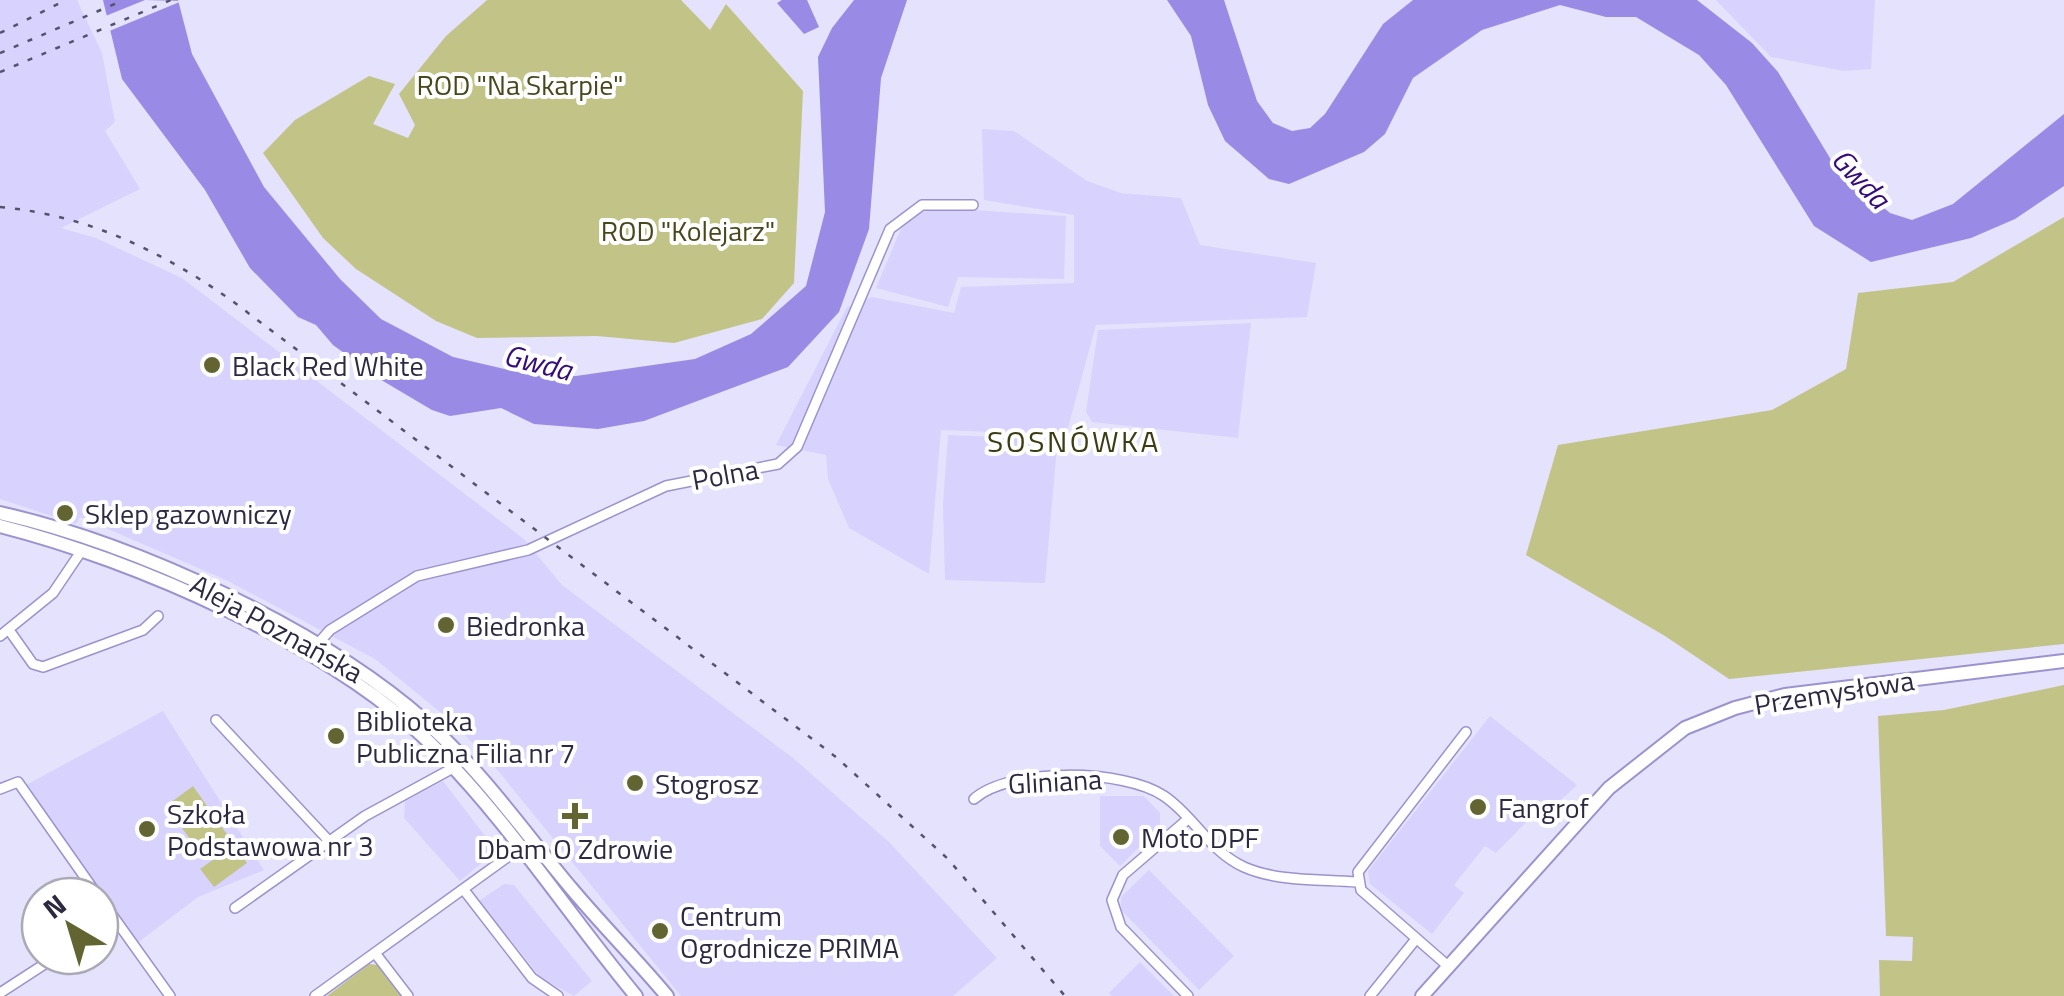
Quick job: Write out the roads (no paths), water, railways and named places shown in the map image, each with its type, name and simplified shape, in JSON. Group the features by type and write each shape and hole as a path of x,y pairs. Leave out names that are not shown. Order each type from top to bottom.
{"main road":[{"name":"Aleja Poznańska","path":"0,513 86,544 380,685 440,736 666,996"},
{"name":"Aleja Poznańska","path":"0,526 86,544"},
{"name":"Aleja Poznańska","path":"319,654 394,712 454,768 636,996"},
{"name":"Przemysłowa","path":"1422,996 1609,788 1685,728 1735,708 1785,696 2064,661"}],"street":[{"name":"Polna","path":"319,654 345,620 433,569 528,550 679,482 789,459 890,230 905,214 927,204 974,205"},
{"path":"86,544 53,592 4,633 32,662 42,667 143,630 158,616"},
{"path":"216,720 329,841"},
{"path":"1448,966 1357,882 1361,864 1466,732"},
{"path":"234,908 329,841 454,768"},
{"name":"Gliniana","path":"974,799 1003,782 1111,776 1159,792 1218,850 1244,867 1274,876 1357,882"},
{"path":"0,789 18,782 84,876"},
{"path":"1188,819 1124,874 1112,900 1121,927 1188,996"},
{"path":"316,996 520,848"},
{"path":"464,890 532,978 558,996"},
{"path":"120,926 170,996"},
{"path":"1370,996 1416,939"},
{"path":"374,953 408,996"},
{"path":"0,993 26,976"}],"railway":[{"path":"0,53 124,0"},
{"path":"0,72 171,0"},
{"path":"0,33 62,2"},
{"path":"0,207 64,218 124,239 181,268 235,303 836,757 948,859 1065,996"}],"place":[{"name":"Black Red White","path":"212,365"},
{"name":"Sklep gazowniczy","path":"65,513"},
{"name":"Biedronka","path":"446,625"},
{"name":"Biblioteka Publiczna Filia nr 7","path":"336,736"},
{"name":"Stogrosz","path":"635,783"},
{"name":"Fangrof","path":"1478,807"},
{"name":"Dbam O Zdrowie","path":"575,816"},
{"name":"Szkoła Podstawowa nr 3","path":"147,829"},
{"name":"Moto DPF","path":"1121,837"},
{"name":"Centrum Ogrodnicze PRIMA","path":"660,931"}],"district":[{"name":"SOSNÓWKA","path":"1074,441"}],"park label":[{"name":"ROD \"Na Skarpie\"","path":"520,84"},
{"name":"ROD \"Kolejarz\"","path":"688,230"}],"water label":[{"name":"Gwda","path":"1861,178"},
{"name":"Gwda","path":"538,362"}]}
